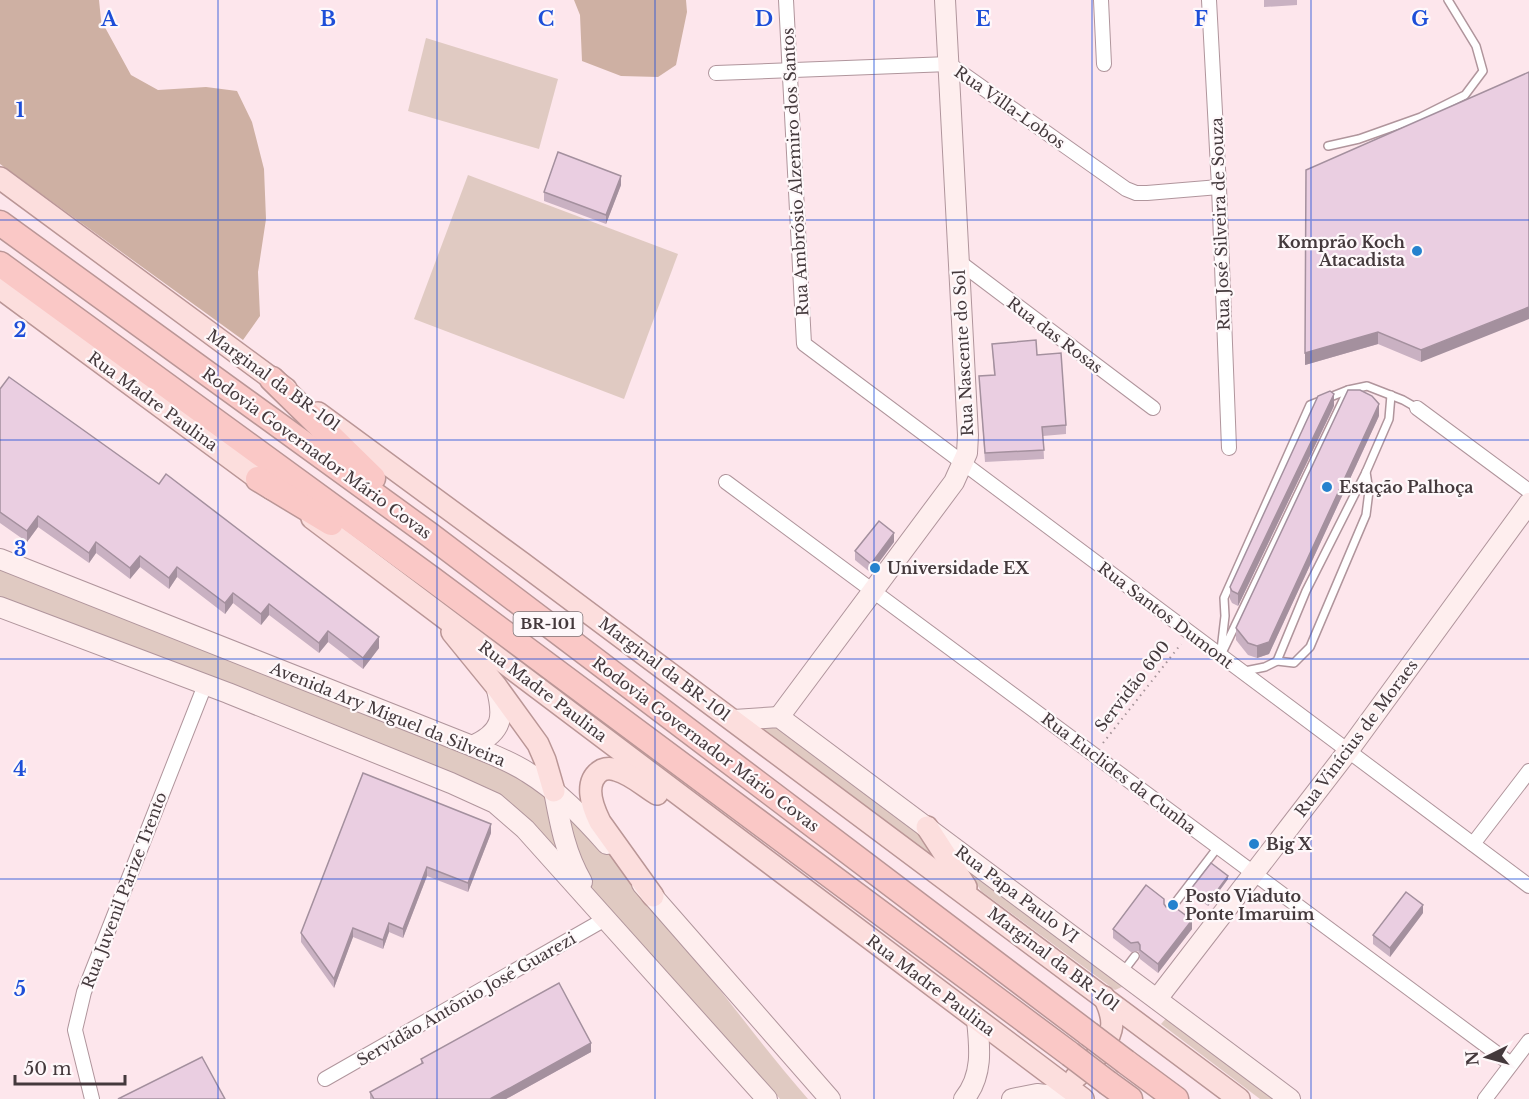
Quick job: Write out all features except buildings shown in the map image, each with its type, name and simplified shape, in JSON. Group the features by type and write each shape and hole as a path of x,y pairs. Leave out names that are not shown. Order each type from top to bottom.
{"highway":[{"name":"Rodovia Governador Mário Covas","path":"0,223 430,535 1176,1099"},
{"name":"Rodovia Governador Mário Covas","path":"0,264 432,579 1130,1099"},
{"path":"272,379 430,535"},
{"path":"258,479 352,536 432,579"}],"main road":[{"name":"Marginal da BR-101","path":"0,178 734,720 1239,1099"},
{"name":"Rua Madre Paulina","path":"0,288 431,606 1083,1099"},
{"path":"431,606 496,686 538,744 554,791"},
{"path":"653,896 614,843 594,811 590,794 591,783 596,774 606,768 626,773 717,832 735,837"},
{"path":"927,828 975,900"},
{"path":"1062,1084 1082,1073 1094,1061 1111,1031 1112,1022 1104,997"},
{"path":"1083,1099 1084,1088 1096,1063 1115,1043 1141,1024"}],"street":[{"name":"Rua Ambrósio Alzemiro dos Santos","path":"786,0 804,344"},
{"name":"Rua Nascente do Sol","path":"779,717 954,482 967,453 968,435 945,0"},
{"path":"1101,0 1104,64"},
{"name":"Rua José Silveira de Souza","path":"1209,0 1229,448"},
{"name":"Rua Villa-Lobos","path":"716,73 949,64 1126,189 1136,193 1147,193 1219,188"},
{"name":"Rua das Rosas","path":"958,261 1153,408"},
{"name":"Rua Santos Dumont","path":"804,344 1529,886"},
{"path":"1418,408 1529,491"},
{"name":"Rua Euclides da Cunha","path":"726,482 1511,1064"},
{"name":"Rua Vinícius de Moraes","path":"1157,999 1348,751 1529,503"},
{"name":"Avenida Ary Miguel da Silveira","path":"0,559 472,746 517,767 554,791 582,817 653,896 830,1099"},
{"path":"0,607 205,685 441,779 495,803 525,829 605,916 767,1099"},
{"name":"Rua Juvenil Parize Trento","path":"93,1099 75,1030 79,1010 84,992 205,685"},
{"path":"472,746 491,736 498,725 501,705 496,686"},
{"path":"734,720 779,717"},
{"name":"Rua Papa Paulo VI","path":"779,717 1290,1099"},
{"path":"1473,844 1529,771"},
{"path":"554,791 562,837 573,866 605,916"},
{"name":"Servidão Antônio José Guarezi","path":"325,1079 605,916"},
{"path":"964,1099 977,1077 980,1046 978,1020"},
{"path":"1485,1099 1529,1041"},
{"path":"1012,1099 1036,1094 1083,1099"}],"lane":[{"path":"1328,146 1359,140 1421,117 1465,95 1483,71 1476,46 1448,0"},
{"path":"1221,655 1225,616 1224,598 1310,405 1348,390 1366,386 1418,408"},
{"path":"1221,655 1348,390"},
{"path":"1277,661 1306,591 1366,472 1389,419 1391,395"},
{"path":"1243,672 1265,667 1277,661 1294,663 1310,647 1366,515 1369,491 1366,472"},
{"path":"1169,911 1218,847"},
{"path":"1122,973 1135,956"}],"path":[{"name":"Servidão 600","path":"1094,755 1190,633"}],"shaded area":[{"path":"0,0 99,0 101,20 131,75 158,90 206,87 237,91 252,122 264,169 266,219 258,272 260,316 243,340 0,164"},
{"path":"574,0 686,0 687,12 676,65 658,77 621,76 582,61 580,15"},
{"path":"426,38 558,79 539,149 408,111"},
{"path":"468,175 678,254 624,399 414,319"},
{"path":"0,565 450,740 549,791 558,852 518,810 490,789 0,596"},
{"path":"754,723 782,723 919,829 947,873"},
{"path":"560,801 594,836 657,909 808,1099 780,1099 608,909 584,878"},
{"path":"960,856 1124,986 1115,990 981,891"},
{"path":"1170,1014 1283,1099 1260,1099 1161,1024"}],"place":[{"name":"Komprão Koch Atacadista","path":"1417,251"},
{"name":"Estação Palhoça","path":"1327,487"},
{"name":"Universidade EX","path":"875,568"},
{"name":"Big X","path":"1254,844"},
{"name":"Posto Viaduto Ponte Imaruim","path":"1173,905"}]}
